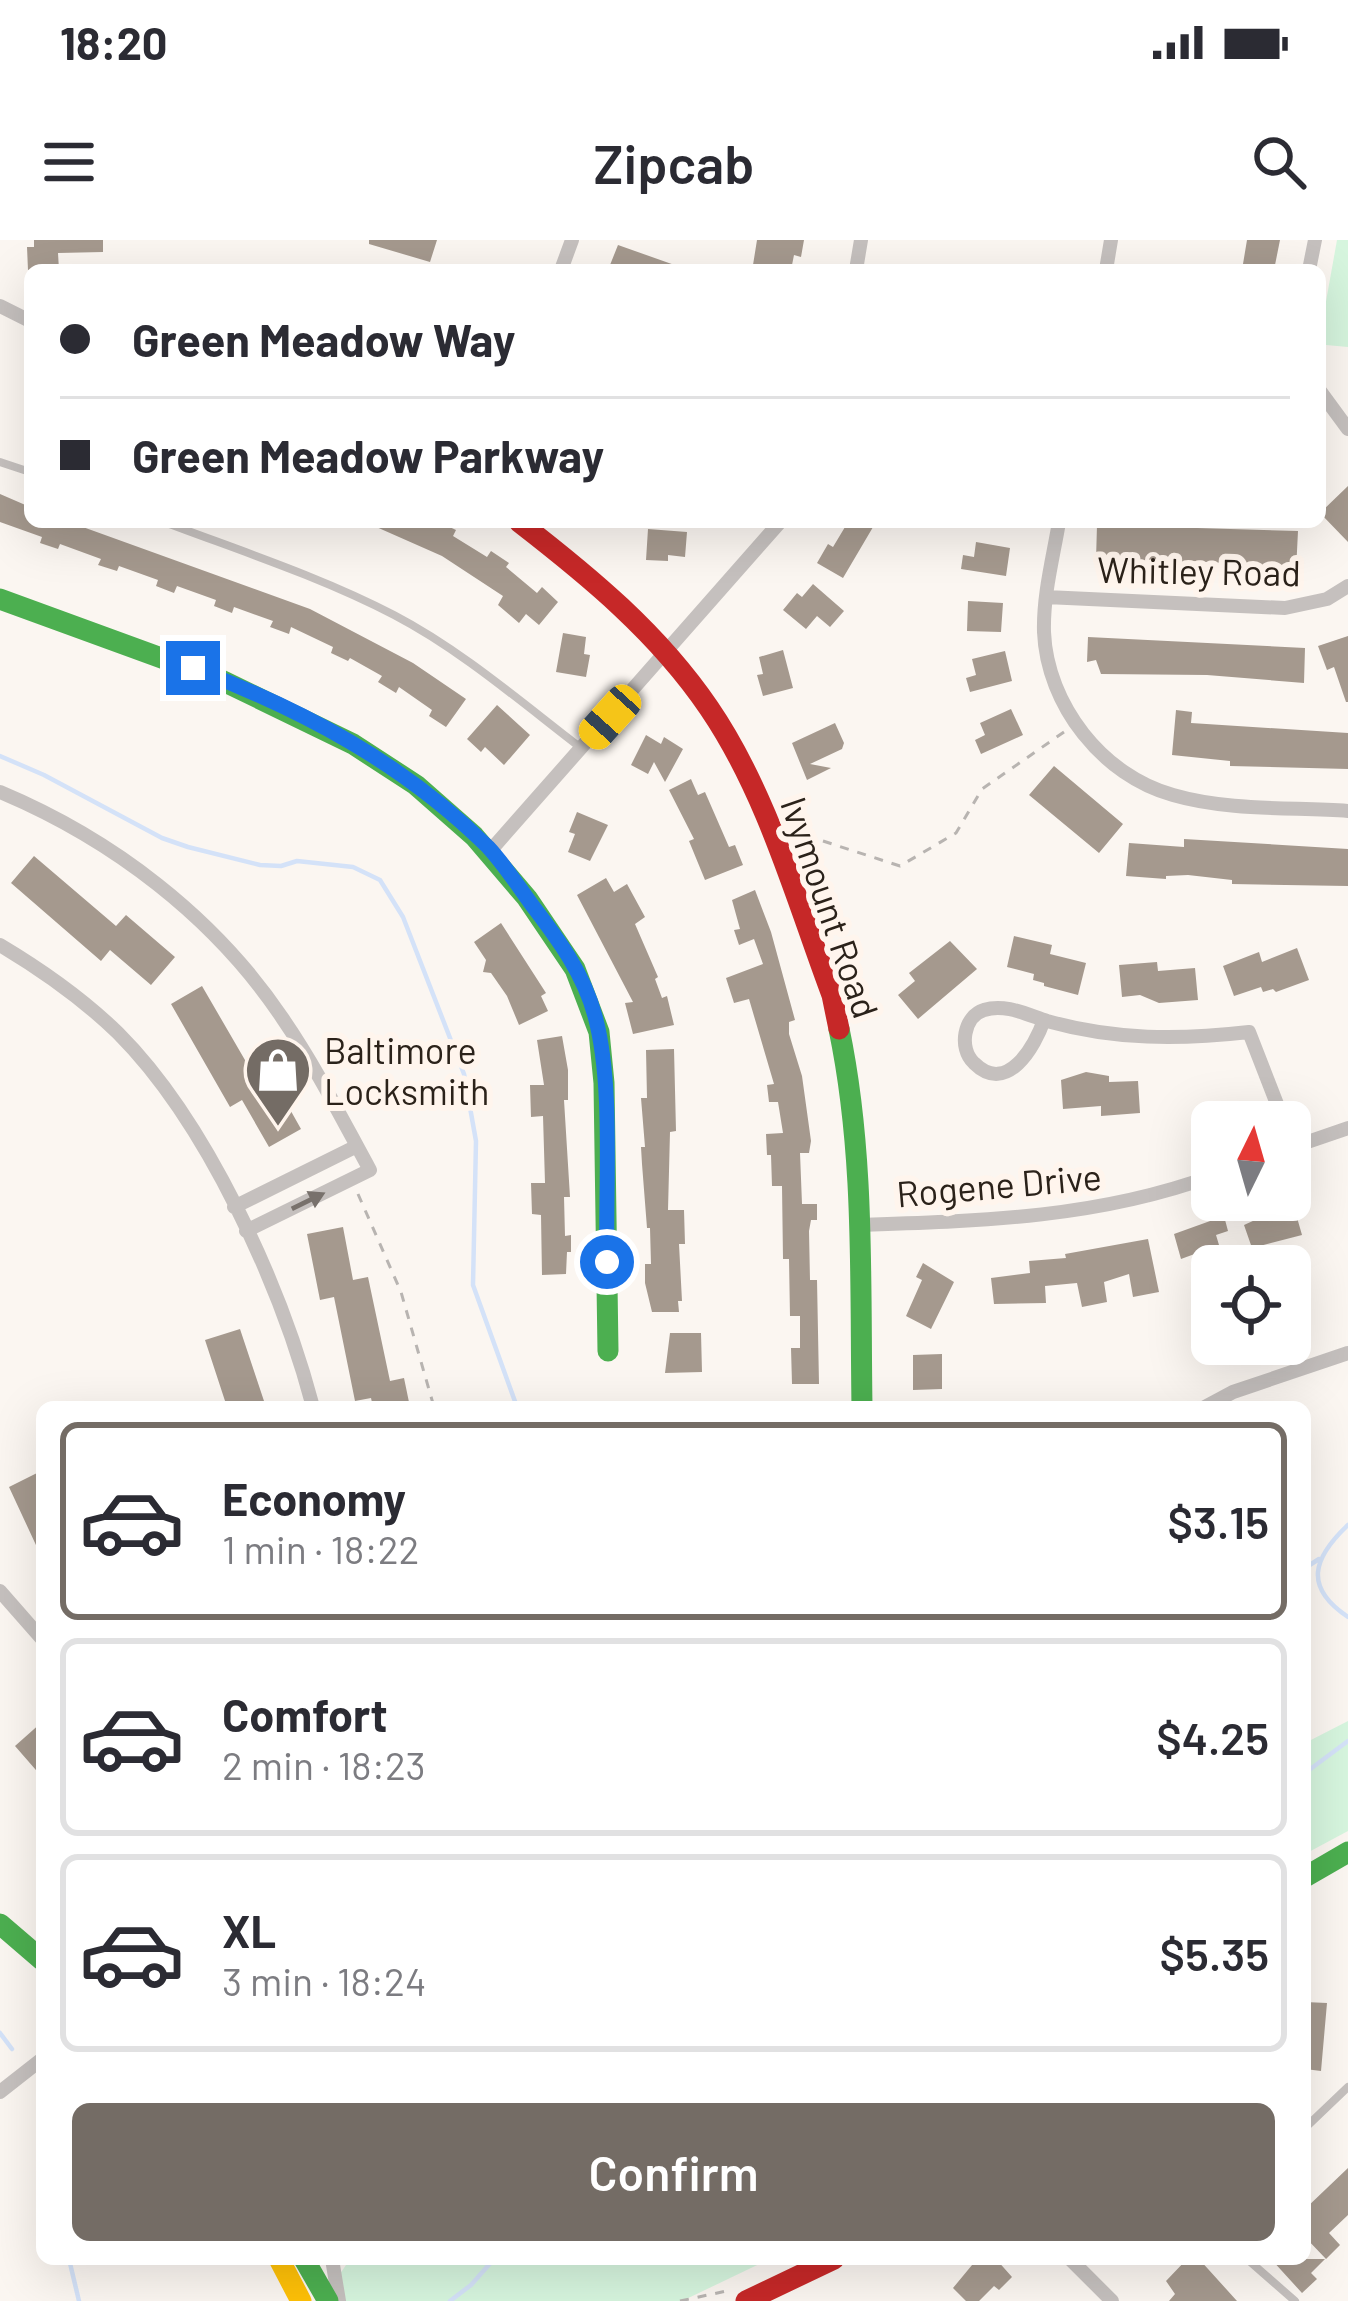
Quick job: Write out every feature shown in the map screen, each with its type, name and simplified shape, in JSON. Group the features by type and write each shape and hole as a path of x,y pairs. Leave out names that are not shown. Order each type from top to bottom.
{"street":[{"path":"1326,399 1348,429"},
{"name":"Ivymount Road","path":"527,528 607,590 668,654 710,710 746,772 816,949 832,995 851,1091 860,1225 862,1401"},
{"path":"491,850 775,528"},
{"path":"1058,528 1046,597 1047,655 1064,705 1076,724 1124,773 1176,796 1348,811"},
{"name":"Whitley Road","path":"1046,597 1285,608 1327,599 1348,586"},
{"path":"0,599 238,685 322,724 396,770 491,850 575,968 596,1019 603,1086 608,1351"},
{"path":"0,792 53,816 125,860 212,933 280,1014 357,1146 370,1170 246,1231"},
{"path":"0,944 46,974 118,1033 188,1124 246,1231 291,1336 312,1401"},
{"path":"1044,1020 1033,1050 1016,1067 992,1072 969,1058 965,1033 981,1010 1013,1010 1088,1031 1160,1040 1249,1032 1276,1101"},
{"path":"1311,1138 1348,1128"},
{"path":"235,1207 357,1146"},
{"name":"Rogene Drive","path":"860,1225 1069,1214 1191,1183"},
{"path":"1216,1401 1348,1353"},
{"path":"0,1591 36,1632"},
{"path":"1311,1873 1348,1852"},
{"path":"0,1924 36,1955"},
{"path":"0,2092 36,2064"},
{"path":"282,2265 301,2301"},
{"path":"307,2265 328,2301"},
{"path":"333,2265 339,2301"},
{"path":"746,2301 821,2265"},
{"path":"1076,2265 1112,2301"}],"lane":[{"path":"180,528 316,578 398,617 496,682 582,748"},
{"path":"1311,2122 1348,2086"},
{"path":"1254,2265 1295,2301"}],"path":[{"path":"823,841 900,866 956,833 982,789 1076,724"},
{"path":"351,1179 401,1292 432,1401"}],"green space":[{"path":"1337,240 1348,240 1348,347 1326,345 1326,301"},
{"path":"1348,1721 1348,1831 1311,1851 1311,1740"},
{"path":"346,2265 757,2265 682,2301 322,2301"}],"building":[{"path":"34,240 103,240 103,252 58,253 59,264 28,264 27,247 34,247"},
{"path":"369,240 437,240 430,262 369,244"},
{"path":"757,240 804,240 801,257 794,255 792,264 753,264"},
{"path":"1247,240 1280,240 1275,264 1243,264"},
{"path":"618,245 672,264 610,264"},
{"path":"1348,486 1348,542 1326,519 1326,507"},
{"path":"0,494 24,504 24,528 86,528 310,609 413,663 466,699 446,727 429,716 432,710 399,687 396,693 378,682 382,676 331,653 333,647 291,627 289,634 270,627 273,621 234,607 232,613 214,606 216,600 177,586 174,593 156,586 158,580 119,566 117,571 98,565 101,559 60,544 58,549 40,543 42,537 0,522"},
{"path":"379,528 452,528 456,530 453,536 487,557 491,551 537,593 542,587 558,602 539,625 526,614 519,623 498,605 503,596 442,556"},
{"path":"844,528 872,528 843,578 817,563 828,544 833,547"},
{"path":"1097,528 1298,531 1296,571 1225,569 1225,563 1191,561 1191,566 1096,560"},
{"path":"648,529 687,532 685,557 646,560"},
{"path":"976,542 1010,548 1006,576 961,569 963,555 974,557"},
{"path":"813,584 844,611 830,627 817,616 806,629 783,610 797,593 802,597"},
{"path":"968,601 1003,603 1001,632 967,631"},
{"path":"563,633 586,637 584,654 590,655 586,677 556,672"},
{"path":"1348,636 1346,702 1334,667 1327,670 1318,646"},
{"path":"1088,637 1305,648 1304,683 1207,675 1101,674 1096,660 1087,662"},
{"path":"783,650 793,688 763,696 757,675 763,674 759,657"},
{"path":"1005,651 1012,681 970,692 966,678 976,675 972,659"},
{"path":"497,705 530,735 504,765 485,747 481,752 467,739"},
{"path":"1011,709 1023,735 981,754 975,740 985,735 980,723"},
{"path":"1176,710 1192,712 1191,723 1348,733 1348,769 1230,766 1230,761 1172,755"},
{"path":"835,723 842,749 810,764 831,768 807,780 792,743"},
{"path":"646,735 661,744 664,737 683,749 665,782 654,762 648,774 631,765"},
{"path":"1054,766 1123,824 1099,853 1029,795"},
{"path":"691,779 698,795 705,792 729,847 735,845 743,865 705,880 689,841 694,839 669,790"},
{"path":"577,812 608,825 590,861 568,852"},
{"path":"1184,839 1348,849 1348,886 1232,884 1232,880 1188,875 1166,879 1126,876 1129,843 1184,847"},
{"path":"34,856 116,926 126,915 175,957 151,985 110,950 101,961 11,883"},
{"path":"606,878 614,892 627,884 645,917 635,924 662,998 667,996 674,1025 633,1034 625,1003 633,1002 577,895"},
{"path":"755,890 795,1020 789,1022 789,1034 802,1076 811,1141 809,1153 800,1153 802,1204 817,1204 817,1220 811,1220 809,1231 810,1280 817,1280 819,1384 792,1384 791,1348 800,1348 800,1316 790,1316 782,1186 772,1186 771,1155 767,1155 766,1134 783,1133 778,1102 769,1102 767,1085 774,1084 749,999 734,1003 726,978 763,964 754,939 739,945 734,930 740,929 732,900"},
{"path":"501,923 546,993 541,996 548,1011 519,1025 507,996 491,973 483,972 486,960 474,942"},
{"path":"1014,936 1052,945 1050,954 1086,963 1078,995 1044,986 1033,980 1034,974 1007,967"},
{"path":"950,941 977,969 918,1019 898,995 915,981 909,973"},
{"path":"1297,948 1309,980 1276,992 1263,992 1261,987 1234,996 1223,966 1259,952 1262,962"},
{"path":"1157,962 1158,971 1195,968 1198,1000 1159,1003 1140,995 1122,997 1119,965"},
{"path":"202,986 256,1079 269,1072 301,1129 269,1147 242,1100 230,1107 171,1004"},
{"path":"562,1036 568,1070 568,1100 564,1100 570,1197 564,1197 565,1236 571,1235 571,1252 567,1252 566,1274 542,1275 541,1215 532,1214 531,1183 545,1183 543,1116 531,1117 530,1085 544,1085 537,1040"},
{"path":"674,1049 676,1131 670,1132 668,1210 684,1210 685,1244 679,1244 682,1301 678,1301 679,1312 652,1312 645,1283 645,1264 651,1264 641,1098 647,1098 646,1050"},
{"path":"1086,1072 1109,1076 1109,1082 1138,1081 1140,1113 1101,1116 1101,1106 1063,1109 1061,1080"},
{"path":"1210,1221 1225,1221 1228,1231 1216,1235 1219,1245 1191,1245 1191,1255 1181,1259 1174,1234"},
{"path":"1298,1221 1302,1235 1251,1245 1244,1225"},
{"path":"343,1227 353,1280 368,1277 390,1381 404,1378 409,1401 355,1401 334,1297 320,1300 307,1234"},
{"path":"1148,1239 1159,1292 1133,1297 1129,1274 1104,1282 1107,1302 1082,1307 1077,1283 1045,1286 1046,1303 994,1304 991,1278 1030,1273 1029,1261 1066,1258 1065,1254"},
{"path":"923,1263 954,1282 931,1329 906,1316 922,1280 916,1277"},
{"path":"240,1329 264,1401 225,1401 205,1340"},
{"path":"670,1333 701,1333 702,1372 665,1373"},
{"path":"942,1354 942,1389 913,1390 913,1355"},
{"path":"36,1474 36,1545 9,1487"},
{"path":"36,1727 36,1770 15,1746"},
{"path":"1311,2002 1327,2003 1321,2071 1311,2070"},
{"path":"1348,2168 1348,2215 1329,2233 1340,2245 1326,2259 1311,2243 1311,2203"},
{"path":"1311,2259 1325,2259 1311,2273 1317,2279 1302,2293 1276,2265 1311,2265"},
{"path":"972,2265 1001,2265 1012,2277 979,2301 966,2301 953,2288"},
{"path":"1181,2265 1204,2265 1237,2301 1169,2301 1175,2294 1166,2281"}],"waterway":[{"path":"0,756 188,847 260,865 297,861 353,867 380,880 403,917 464,1074 476,1141 473,1285 515,1401"},
{"path":"1348,1525 1327,1549 1318,1572 1324,1595 1348,1617"},
{"path":"1311,1564 1319,1559"},
{"path":"1311,1769 1348,1741"},
{"path":"0,2033 12,2049"},
{"path":"70,2265 79,2301"},
{"path":"450,2301 489,2265"}],"traffic: fast":[{"path":"0,599 219,679 353,744 416,785 474,836 527,898 575,969 599,1032 608,1351"},
{"path":"839,1029 857,1170 862,1401"},
{"path":"1311,1874 1348,1852"},
{"path":"0,1924 36,1955"},
{"path":"307,2265 328,2301"}],"traffic: slow":[{"path":"282,2265 301,2301"}],"traffic: jam":[{"path":"526,528 645,631 709,708 748,775 779,847 832,995 839,1029"},
{"path":"746,2301 821,2265"}],"place":[{"name":"Baltimore Locksmith","path":"278,1129"}],"route":[{"path":"193,668 322,724 396,770 491,850 553,933 588,994 596,1019 603,1086 607,1262"}]}
